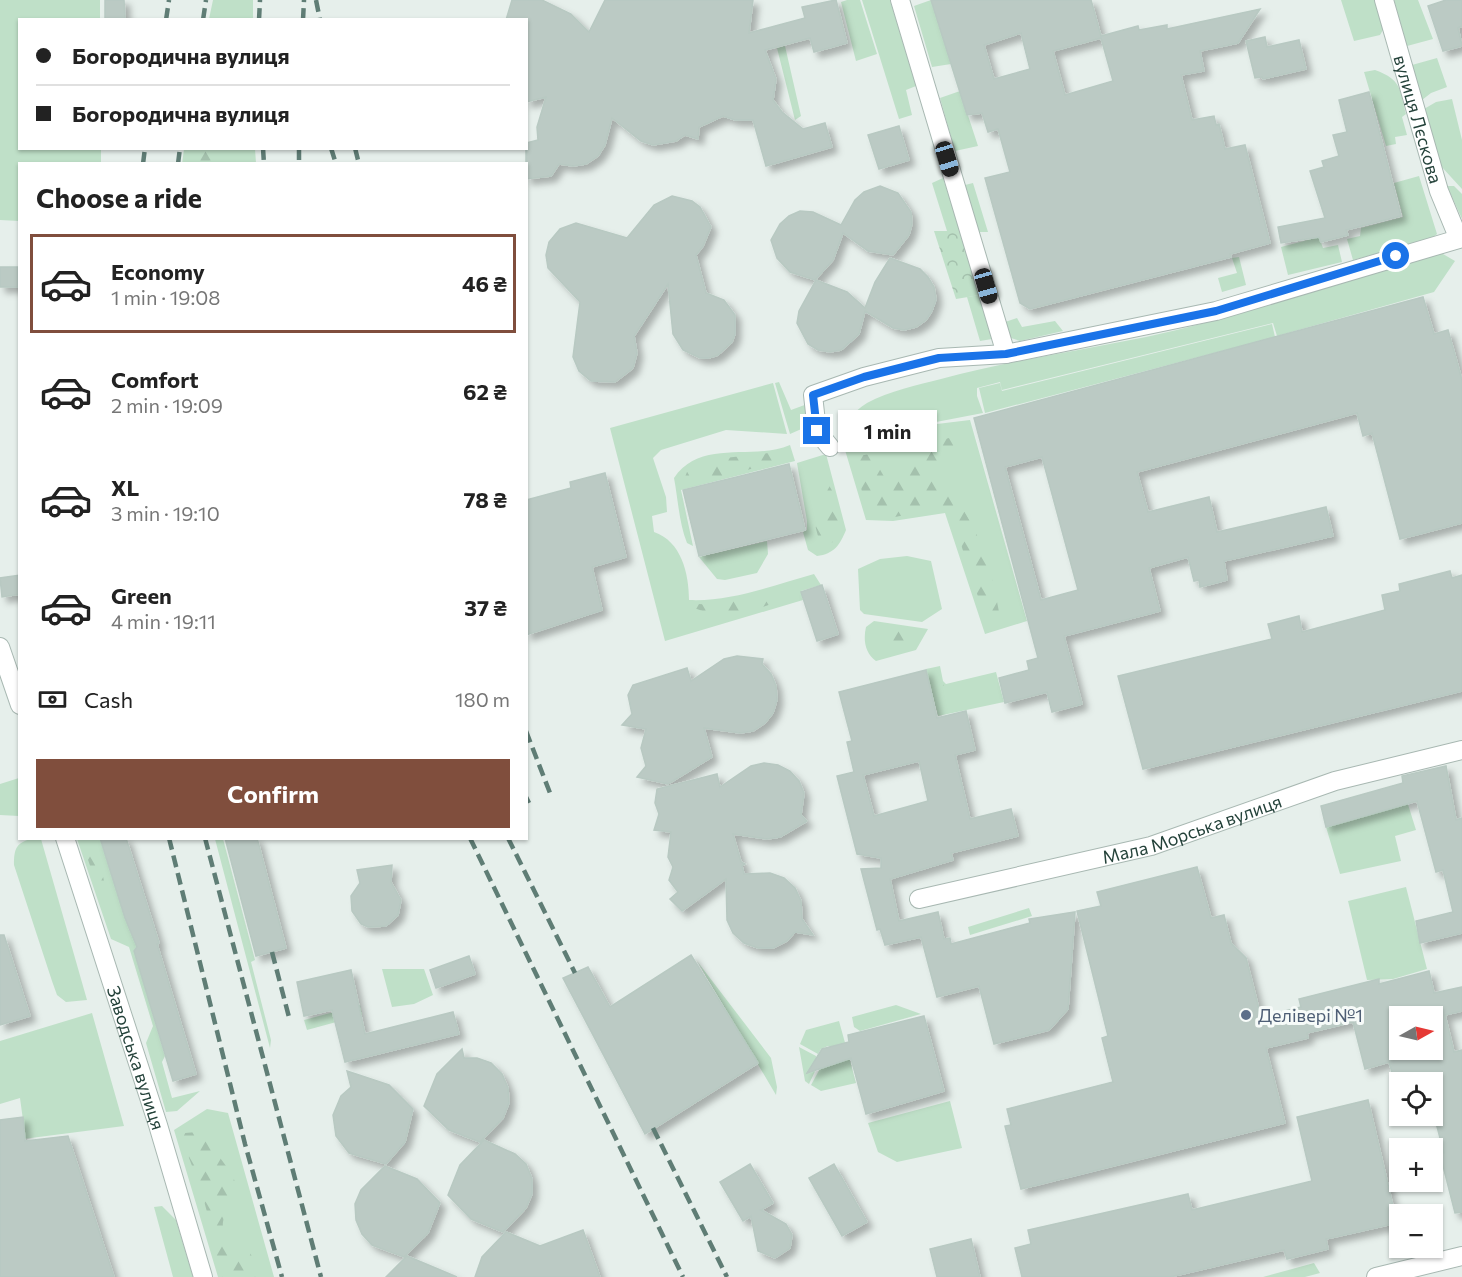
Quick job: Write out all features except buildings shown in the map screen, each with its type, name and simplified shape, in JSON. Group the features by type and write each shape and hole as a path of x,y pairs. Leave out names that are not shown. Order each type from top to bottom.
{"street":[{"path":"900,0 1006,354"},
{"name":"вулиця Лєскова","path":"1384,0 1439,191 1460,238"},
{"path":"830,447 817,431 813,395 864,377 939,358 1006,354 1216,311 1460,238"},
{"path":"0,647 18,699"},
{"name":"Мала Морська вулиця","path":"919,899 1151,846 1335,781 1462,750"},
{"name":"Заводська вулиця","path":"66,840 158,1125 203,1277"},
{"path":"1376,1277 1440,1269 1462,1256"}],"green space":[{"path":"0,0 100,0 100,18 18,18 18,150 101,150 101,162 18,162 18,221 0,220"},
{"path":"213,0 253,0 253,18 209,18"},
{"path":"860,0 877,54 856,61 841,2"},
{"path":"862,0 890,0 916,86 906,90 912,115 899,119"},
{"path":"931,0 951,64 932,67 914,6"},
{"path":"1341,0 1375,0 1383,30 1380,35 1354,41"},
{"path":"1394,0 1418,0 1433,39 1407,46"},
{"path":"785,46 801,116 795,120 777,48"},
{"path":"1437,58 1447,87 1431,93 1422,100 1412,65"},
{"path":"1375,70 1395,81 1400,91 1406,114 1402,117 1407,135 1395,137 1396,144 1386,146 1364,72"},
{"path":"960,91 978,146 955,151 940,98"},
{"path":"1452,99 1462,140 1462,189 1440,165 1424,109 1436,102"},
{"path":"184,150 255,150 256,162 182,162"},
{"path":"192,150 235,150 218,160 189,162"},
{"path":"1419,176 1437,234 1431,239 1353,260 1347,239 1360,236 1361,228 1403,217 1394,183"},
{"path":"943,178 960,231 947,231 932,183"},
{"path":"973,183 988,232 978,232 965,185"},
{"path":"1447,186 1454,186 1462,194 1462,219"},
{"path":"934,231 960,231 980,295 956,299"},
{"path":"1319,237 1323,248 1338,245 1342,262 1288,275 1281,247"},
{"path":"1429,253 1443,254 1455,261 1434,292 1277,336 1273,323 1002,390 1000,382 977,388 977,396 983,413 936,422 845,448 846,428 856,412 867,403 894,392 992,367 1146,337 1218,320"},
{"path":"1239,257 1246,285 1222,292 1218,278 1237,273 1232,258"},
{"path":"980,295 992,339 980,341 967,297"},
{"path":"1017,318 1022,327 1055,321 1063,331 1020,341 1011,338 1005,322"},
{"path":"1272,324 1275,337 985,413 979,388 1000,383 1002,391"},
{"path":"779,382 791,410 810,403 815,423 790,434 775,383"},
{"path":"773,383 787,434 726,430 661,450 653,458 666,497 667,512 652,516 654,532 671,543 682,559 689,600 736,596 814,574 821,585 801,591 803,600 665,641 610,428"},
{"path":"970,420 1027,621 985,634 945,513 893,521 866,520 845,450 937,424"},
{"path":"953,437 962,448 938,462 931,469 958,501 977,534 995,591 999,612 996,621 988,621 984,615 954,523 946,512 935,509 876,519 872,517 866,506 861,487 857,456 871,454 886,480 894,479 901,477 911,468 929,443"},
{"path":"790,445 795,461 681,490 693,546 687,543 680,519 674,478 685,466 698,458 713,454 760,451"},
{"path":"785,453 789,459 713,479 683,482 687,472 696,466 725,458"},
{"path":"826,454 846,530 836,548 817,556 808,550 803,532 807,530 807,521 797,463"},
{"path":"828,484 840,518 838,539 831,543 818,536 815,525 825,513 823,489"},
{"path":"767,541 768,554 757,573 725,580 717,579 699,557"},
{"path":"907,556 931,561 942,609 922,622 864,614 860,610 858,569 880,559"},
{"path":"773,593 777,602 730,615 709,613 683,603 714,605"},
{"path":"874,621 928,629 916,650 876,661 869,654 865,641 866,627"},
{"path":"899,630 921,633 910,647 900,650 892,646 891,642"},
{"path":"940,666 943,681 946,684 996,672 1004,702 938,716 926,669"},
{"path":"932,672 936,672 944,686 956,688 960,694 951,697 940,695"},
{"path":"18,778 18,816 0,815 0,784"},
{"path":"1406,798 1416,830 1395,836 1401,861 1340,874 1326,827 1386,810"},
{"path":"29,840 41,840 87,1000 66,1002 57,995 14,865 17,848"},
{"path":"77,840 100,840 125,918 137,947 134,951 165,1056 162,1062 172,1098 200,1091 177,1111 166,1112 146,1043 153,1026 129,947 111,939"},
{"path":"81,840 95,840 107,895 103,904"},
{"path":"215,840 223,840 255,960 251,962 271,1040 270,1048"},
{"path":"1406,887 1427,969 1393,979 1367,980 1348,901"},
{"path":"1029,908 1032,916 970,935 968,927"},
{"path":"697,961 771,1058 777,1087 776,1095"},
{"path":"382,969 424,969 433,995 414,1004 392,1007"},
{"path":"360,1005 362,1015 307,1030 304,1020"},
{"path":"896,1005 921,1014 860,1031 854,1027 852,1017"},
{"path":"92,1013 124,1126 0,1142 0,1137 25,1135 20,1098 0,1104 0,1041"},
{"path":"839,1021 847,1050 836,1050 828,1046 821,1049 818,1054 800,1044 806,1030"},
{"path":"799,1047 816,1056 818,1065 809,1084 805,1081"},
{"path":"848,1053 856,1083 821,1091 811,1085 822,1065 834,1065 837,1059"},
{"path":"950,1101 962,1148 897,1162 878,1152 868,1123"},
{"path":"207,1109 228,1113 274,1277 218,1277 174,1130"},
{"path":"197,1132 207,1137 235,1181 235,1191 223,1222 227,1241 248,1247 260,1277 222,1277 205,1203 182,1139 185,1133"},
{"path":"162,1206 176,1220 193,1277 173,1277 154,1207"},
{"path":"1314,1263 1320,1273 1305,1277 1263,1277"}],"railway":[{"path":"166,18 169,0"},
{"path":"203,18 206,0"},
{"path":"259,18 260,0"},
{"path":"303,18 304,0"},
{"path":"316,0 320,18"},
{"path":"143,162 145,150"},
{"path":"178,162 180,150"},
{"path":"263,150 264,162"},
{"path":"299,150 299,162"},
{"path":"332,150 335,162"},
{"path":"356,150 358,162"},
{"path":"528,736 550,793"},
{"path":"169,840 245,1144 282,1277"},
{"path":"206,840 321,1277"},
{"path":"471,840 683,1277"},
{"path":"509,840 575,973"},
{"path":"272,952 290,1021"},
{"path":"653,1128 727,1277"}],"place":[{"name":"Делівері №1","path":"1246,1015"}],"route":[{"path":"817,431 813,395 864,377 939,358 1006,354 1216,311 1396,256"}]}
